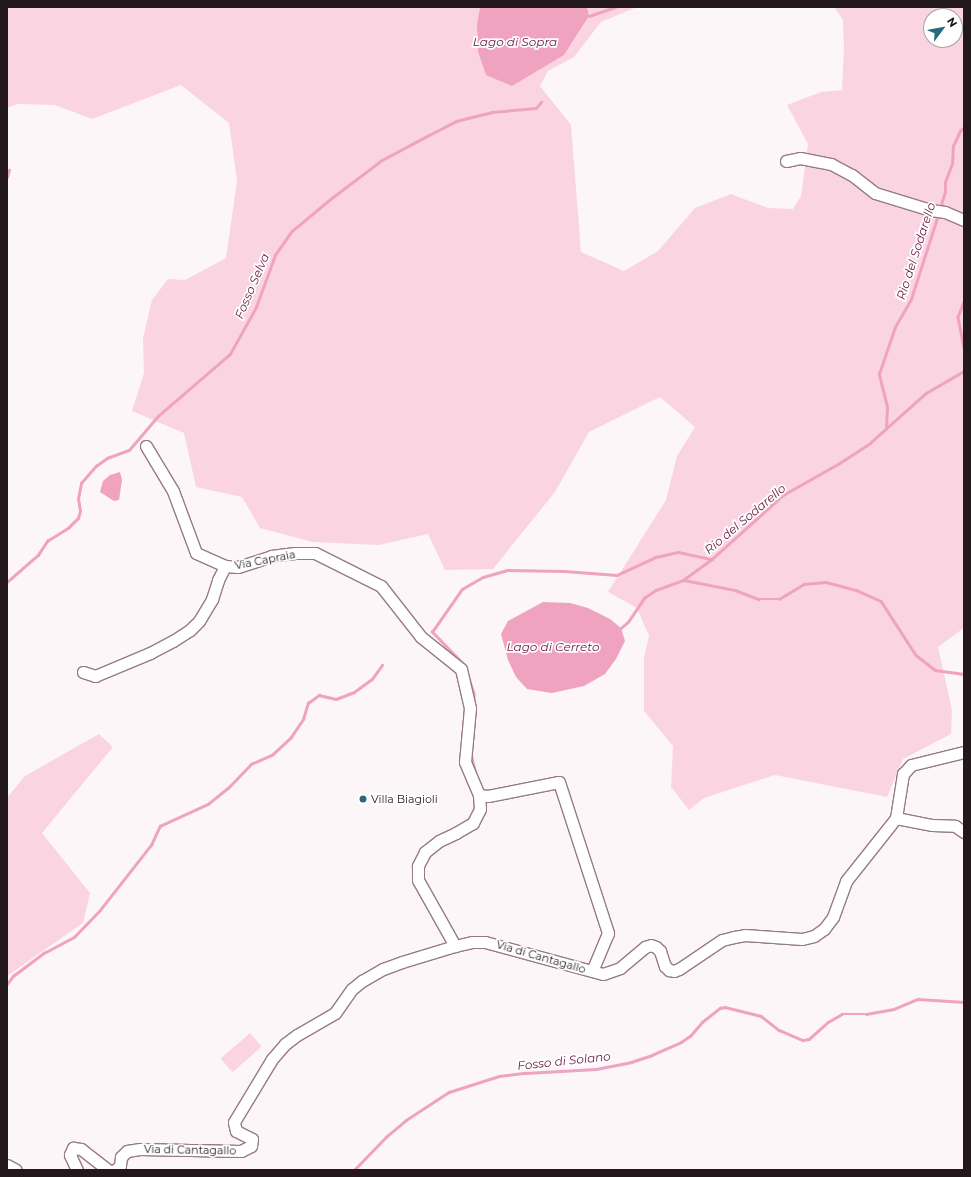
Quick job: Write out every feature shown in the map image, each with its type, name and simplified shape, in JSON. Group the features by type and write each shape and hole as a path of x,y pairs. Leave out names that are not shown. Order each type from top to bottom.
{"street":[{"path":"786,161 800,158 831,164 852,175 875,193 931,210 945,212 964,220"},
{"name":"Via Capraia","path":"146,446 173,491 196,553 225,566 238,567 271,556 295,553 316,553 381,586 421,637 461,669 470,708 465,762 479,795"},
{"path":"83,672 95,676 150,653 190,630 199,621 212,599 218,580 225,566"},
{"name":"Via di Cantagallo","path":"115,1170 120,1166 122,1157 127,1151 140,1149 241,1151 252,1146 252,1140 236,1131 234,1122 272,1059 285,1044 310,1026 335,1013 352,989 373,974 402,962 472,942 496,944 603,974 620,968 645,947 651,945 660,951 665,966 669,970 674,971 722,940 734,937 745,935 802,939 814,936 824,929 833,917 846,881 896,818 903,774 911,765 964,752"},
{"path":"454,946 418,880 418,866 425,852 438,841 473,823 480,808 479,795 488,796 559,782 608,933 592,971"},
{"path":"896,818 932,825 955,826 964,832"},
{"path":"77,1170 70,1155 73,1148 81,1149 108,1170"},
{"path":"7,1165 16,1170"}],"shaded area":[{"path":"7,7 480,7 477,24 478,52 486,75 544,66 564,55 589,16 587,7 637,7 601,22 574,57 548,71 540,86 571,125 581,252 624,271 658,251 695,208 731,194 768,208 793,209 801,196 808,144 787,105 821,92 842,90 844,48 843,20 834,7 964,7 964,628 938,647 952,710 951,734 903,759 887,797 775,775 704,798 689,810 671,787 673,746 644,711 644,658 649,636 637,608 608,592 666,500 677,456 695,427 660,397 589,432 555,492 493,569 445,570 428,534 379,545 313,542 260,528 242,497 196,487 184,433 132,411 144,373 143,338 152,300 168,279 185,280 226,258 237,181 229,123 181,85 92,119 55,105 17,104 7,108"},
{"path":"99,734 113,747 42,833 90,893 83,923 7,976 7,798 25,776"},
{"path":"250,1033 262,1047 232,1072 221,1059"}],"water":[{"name":"Lago di Sopra","path":"480,7 587,7 589,16 564,55 512,86 486,75 478,52 477,24"},
{"path":"120,472 122,480 119,500 114,501 100,492 103,481 110,475"},
{"name":"Lago di Cerreto","path":"543,602 570,603 588,608 610,619 621,628 625,641 616,659 605,674 584,686 552,693 527,689 516,677 508,660 501,634 508,621"}],"waterway":[{"path":"589,16 615,7"},
{"name":"Fosso Selva","path":"7,582 38,555 47,541 69,527 78,518 80,511 78,499 81,483 96,466 107,458 129,450 158,416 230,354 256,307 275,255 292,231 333,197 382,160 456,121 492,112 536,108 541,102"},
{"name":"Rio del Sodarello","path":"940,208 945,192 945,182 952,164 953,146 960,131 964,127"},
{"name":"Fosso Selva","path":"7,177 9,170"},
{"name":"Rio del Sodarello","path":"886,427 887,407 879,374 895,327 911,299 938,215"},
{"path":"964,302 958,317 964,347"},
{"name":"Rio del Sodarello","path":"621,628 628,622 644,598 656,590 683,580 712,559 783,495 838,464 870,443 926,393 964,371"},
{"path":"464,665 432,632 462,589 483,577 507,570 564,571 617,575 656,557 678,552 712,559"},
{"path":"684,580 735,590 758,599 779,599 804,584 826,582 856,590 881,601 916,655 935,670 964,674"},
{"path":"7,984 13,976 44,953 74,937 100,910 151,845 160,826 208,804 228,788 251,764 273,754 291,737 303,719 308,703 319,695 336,699 354,692 372,679 382,665"},
{"path":"466,669 474,694 474,703"},
{"path":"471,754 477,778"},
{"name":"Fosso di Solano","path":"354,1170 386,1137 406,1120 449,1092 499,1076 596,1069 631,1062 652,1055 681,1042 690,1036 702,1022 720,1008 725,1007 761,1016 779,1030 803,1040 809,1039 828,1022 842,1014 866,1014 894,1009 918,999 964,1002"}],"place":[{"name":"Villa Biagioli","path":"363,799"}]}
